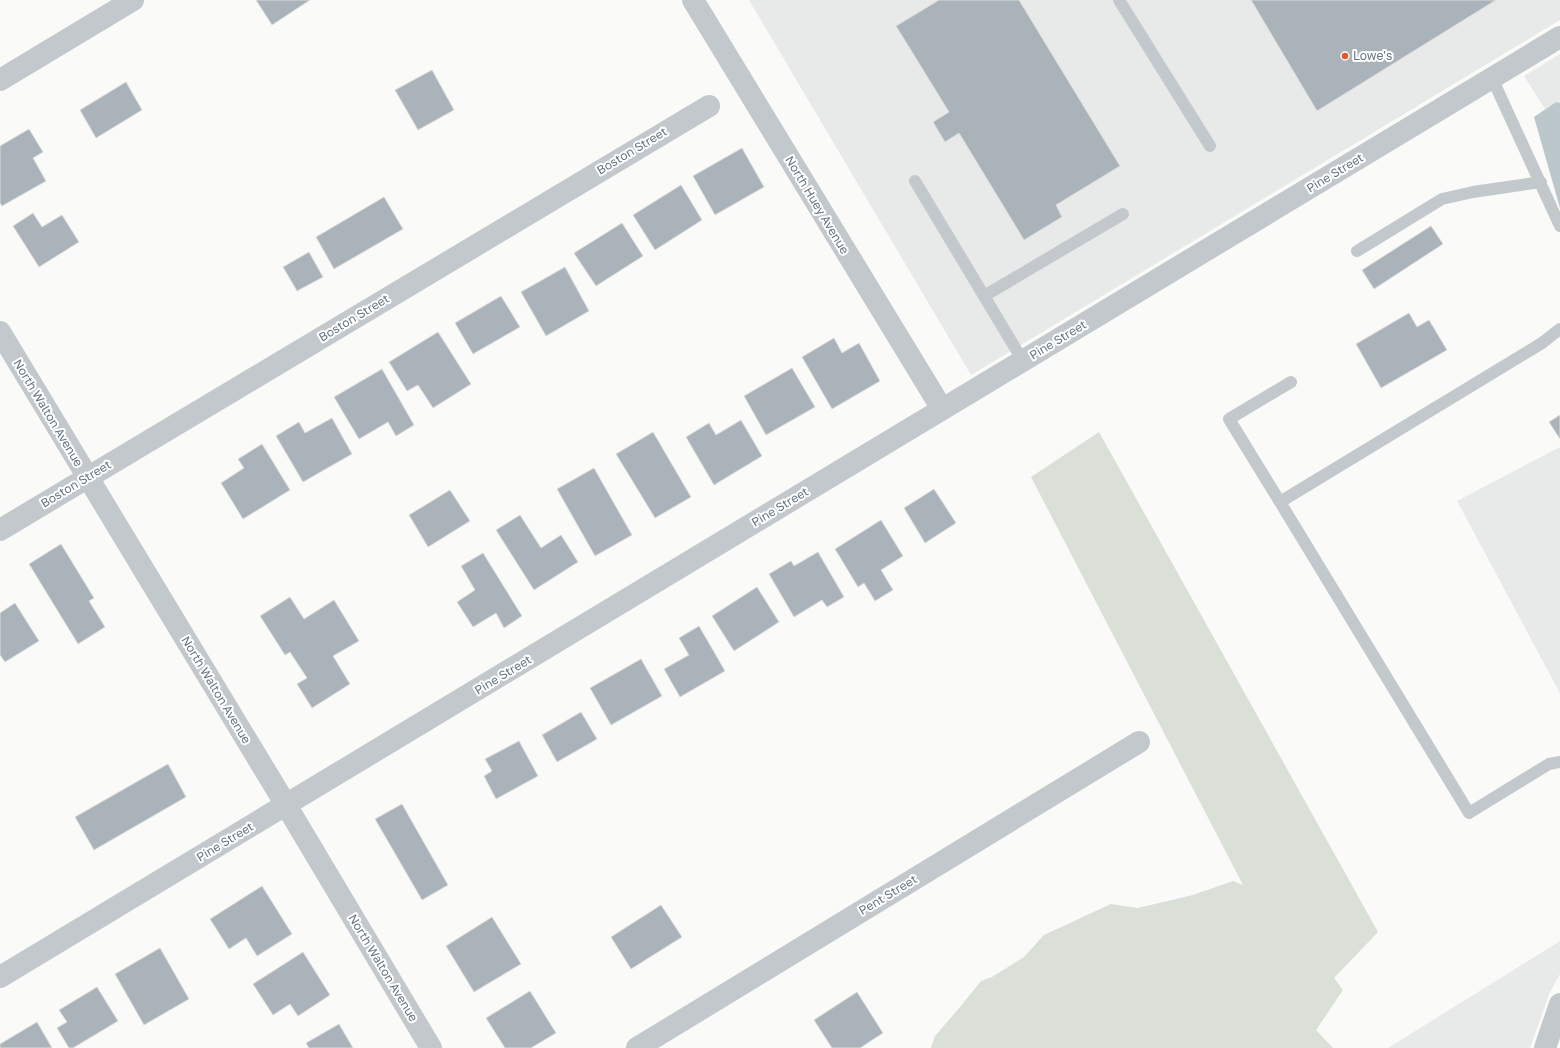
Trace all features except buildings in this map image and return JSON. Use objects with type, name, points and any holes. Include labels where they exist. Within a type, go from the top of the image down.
[{"type":"street","points":[[0,80],[133,0]]},
{"type":"street","name":"North Huey Avenue","points":[[693,0],[942,409]]},
{"type":"street","name":"Pine Street","points":[[0,977],[1560,37]]},
{"type":"street","name":"Boston Street","points":[[0,530],[708,106]]},
{"type":"street","name":"North Walton Avenue","points":[[0,332],[431,1048]]},
{"type":"street","name":"Pent Street","points":[[637,1048],[1139,742]]},
{"type":"street","points":[[1545,1048],[1560,1004]]},
{"type":"lane","points":[[1119,0],[1210,146]]},
{"type":"lane","points":[[1492,78],[1560,226]]},
{"type":"lane","points":[[915,181],[1023,361]]},
{"type":"lane","points":[[1357,251],[1442,199],[1473,192],[1541,182]]},
{"type":"lane","points":[[984,296],[1123,214]]},
{"type":"lane","points":[[1280,502],[1542,343],[1560,330]]},
{"type":"lane","points":[[1291,382],[1229,419],[1469,812],[1549,764],[1560,762]]},
{"type":"shaded area","points":[[749,0],[1560,0],[1560,20],[971,375]]},
{"type":"shaded area","points":[[1560,54],[1560,103],[1556,102],[1545,109],[1524,76]]},
{"type":"shaded area","points":[[1556,102],[1560,103],[1560,208],[1534,117]]},
{"type":"shaded area","points":[[1099,432],[1378,932],[1334,978],[1343,990],[1316,1030],[1333,1048],[931,1048],[935,1036],[981,981],[992,977],[1024,957],[1044,935],[1111,904],[1138,908],[1193,895],[1233,881],[1243,885],[1031,477]]},
{"type":"shaded area","points":[[1560,447],[1560,693],[1457,501]]},
{"type":"shaded area","points":[[1560,941],[1560,974],[1550,992],[1530,1048],[1388,1048]]},
{"type":"place","name":"Lowe's","points":[[1345,56]]}]
